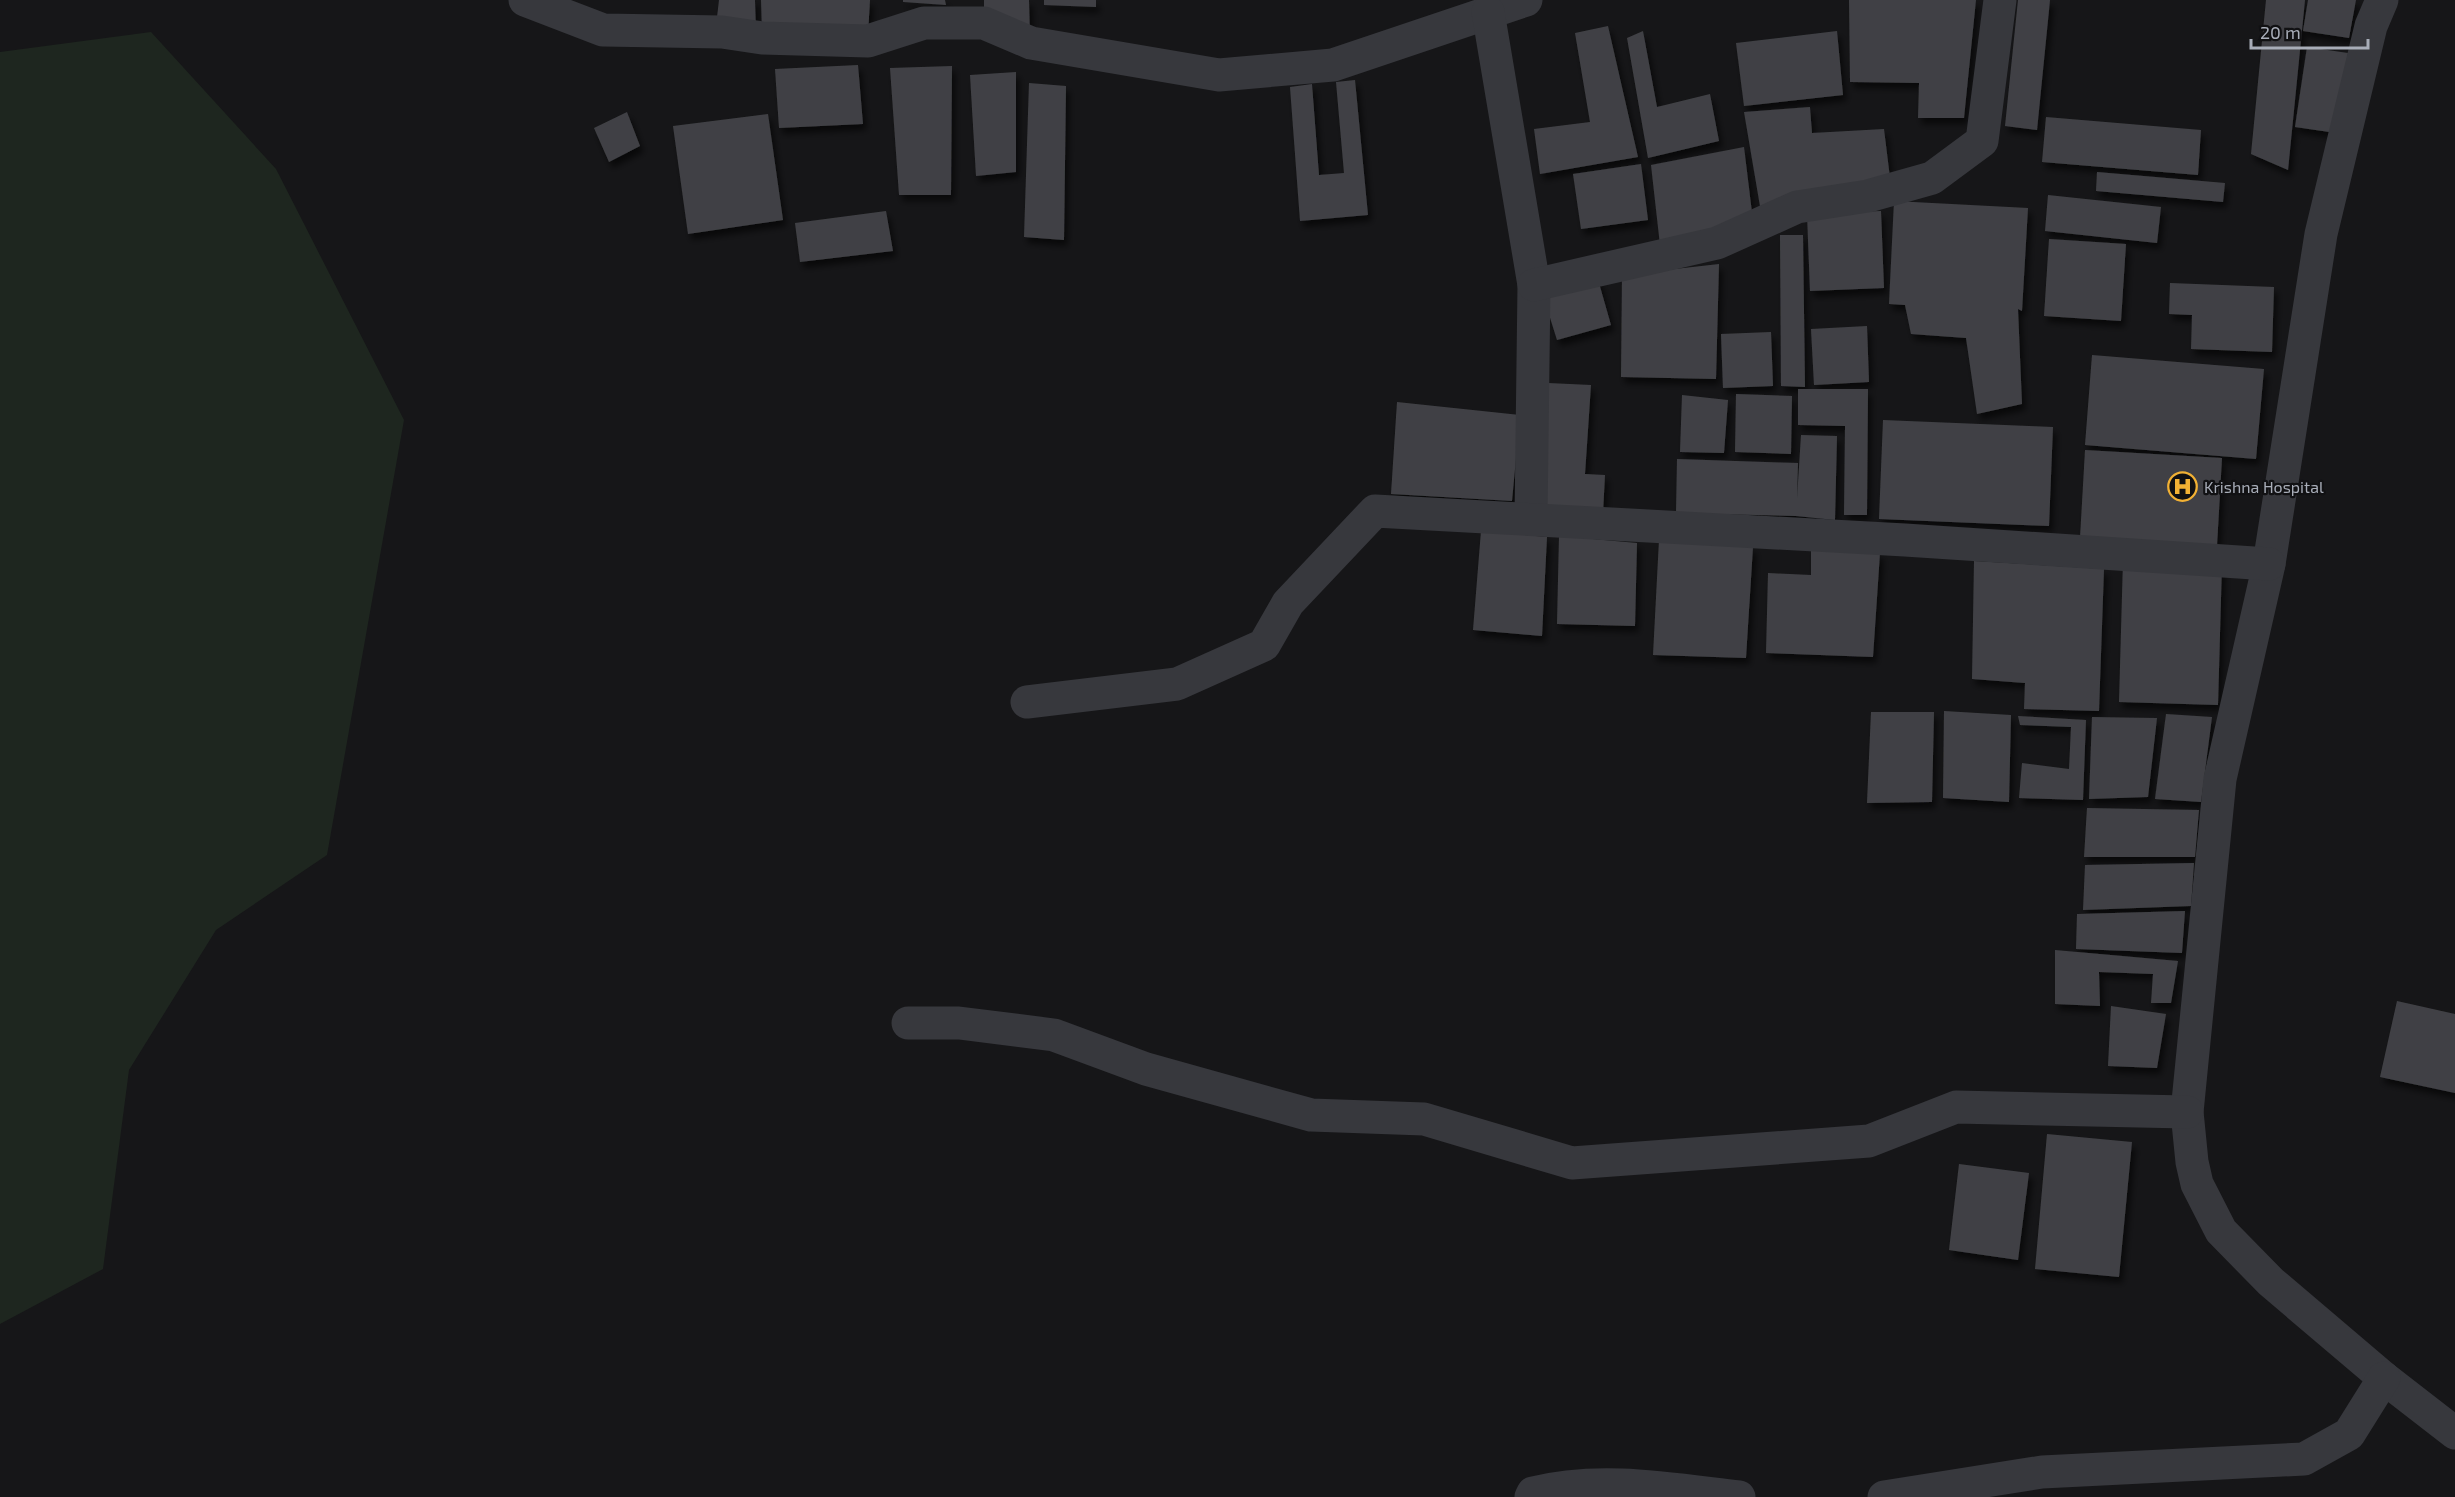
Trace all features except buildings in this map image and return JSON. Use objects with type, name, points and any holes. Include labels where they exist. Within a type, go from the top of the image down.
[{"type":"street","points":[[525,0],[603,30],[722,32],[762,38],[868,41],[924,23],[984,23],[1031,43],[1219,75],[1333,65],[1526,0]]},
{"type":"street","points":[[1534,285],[1717,243],[1797,207],[1868,196],[1932,178],[1982,141],[2000,0]]},
{"type":"street","points":[[2382,0],[2371,26],[2321,234],[2269,564],[2220,779],[2187,1112],[2192,1162],[2197,1184],[2221,1231],[2271,1282],[2384,1378],[2452,1422]]},
{"type":"street","points":[[1488,12],[1534,285],[1531,518]]},
{"type":"street","points":[[1027,702],[1177,684],[1264,645],[1288,603],[1375,511],[1531,518],[2269,564]]},
{"type":"street","points":[[908,1023],[959,1023],[1054,1035],[1146,1069],[1311,1115],[1424,1119],[1572,1162],[1869,1141],[1956,1107],[2187,1112]]},
{"type":"street","points":[[1884,1497],[2042,1472],[2304,1458],[2349,1434],[2384,1378]]},
{"type":"street","points":[[1532,1497],[1533,1493],[1566,1485],[1649,1487],[1739,1497]]},
{"type":"shaded area","points":[[151,32],[276,169],[404,420],[327,855],[216,930],[129,1070],[103,1269],[0,1324],[0,52]]},
{"type":"place","name":"Krishna Hospital","points":[[2183,487]]}]
